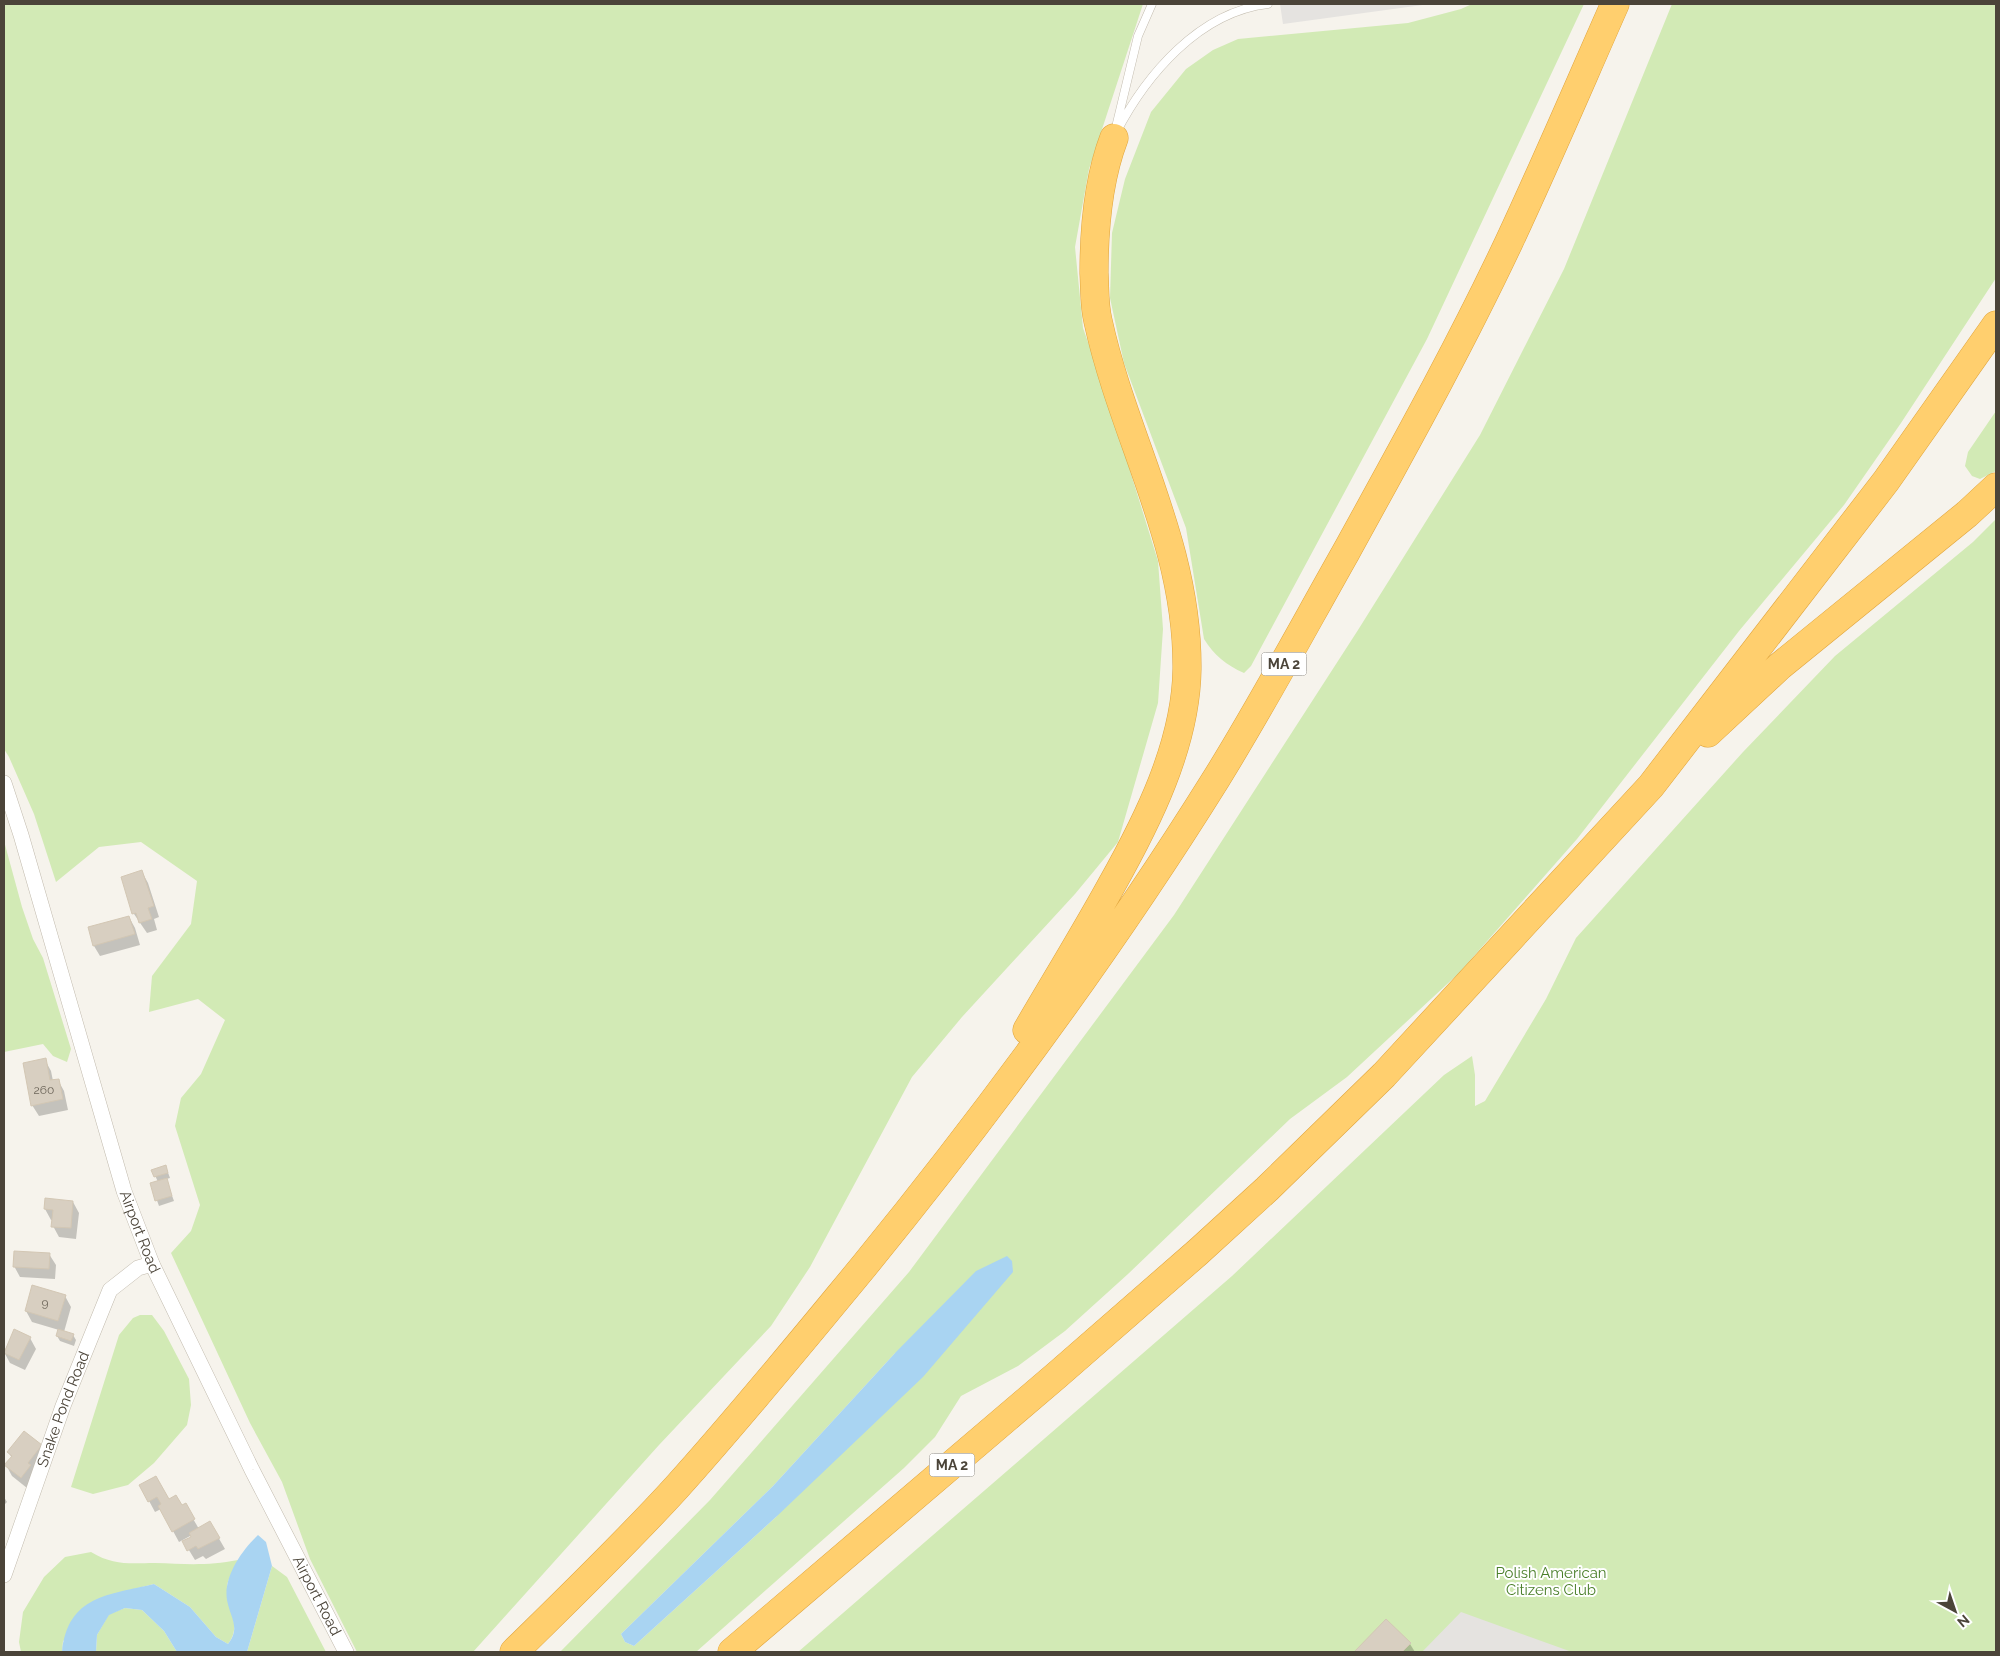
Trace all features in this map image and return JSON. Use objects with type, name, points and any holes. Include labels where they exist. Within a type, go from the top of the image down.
[{"type":"highway","name":"MA 2","points":[[514,1652],[590,1578],[660,1504],[728,1428],[835,1301],[1028,1057],[1158,871],[1275,679],[1384,484],[1466,329],[1519,221],[1615,4]]},
{"type":"highway","points":[[952,1155],[1086,932],[1126,859],[1156,801],[1171,757],[1182,714],[1187,670],[1185,623],[1178,576],[1163,519],[1122,405],[1097,320],[1094,234],[1107,157],[1114,138]]},
{"type":"highway","name":"MA 2","points":[[732,1652],[1198,1252],[1267,1189],[1384,1075],[1651,786],[1880,488],[1996,325]]},
{"type":"highway","points":[[1651,786],[1780,666],[1967,514],[1996,487]]},
{"type":"street","name":"Airport Road","points":[[4,783],[21,835],[124,1191],[152,1264],[252,1470],[346,1652]]},
{"type":"street","name":"Snake Pond Road","points":[[4,1576],[63,1406],[110,1290],[138,1268],[152,1264]]},
{"type":"lane","points":[[1114,138],[1138,36],[1152,4]]},
{"type":"lane","points":[[1114,138],[1127,111],[1142,90],[1180,48],[1222,17],[1250,6],[1268,4]]},
{"type":"green space","points":[[4,4],[1143,4],[1089,169],[1075,247],[1083,328],[1104,387],[1158,561],[1163,629],[1158,703],[1118,842],[1075,894],[962,1017],[912,1077],[810,1267],[771,1326],[659,1445],[473,1652],[357,1652],[310,1559],[282,1482],[250,1423],[171,1253],[191,1231],[200,1205],[175,1126],[181,1098],[201,1074],[225,1020],[198,999],[149,1012],[152,976],[191,924],[197,881],[141,842],[99,847],[56,882],[34,814],[4,749]]},
{"type":"green space","points":[[1472,4],[1584,4],[1427,339],[1251,666],[1244,673],[1221,659],[1204,639],[1186,528],[1124,363],[1110,298],[1112,233],[1125,179],[1151,112],[1186,69],[1213,50],[1238,39],[1408,23],[1461,9]]},
{"type":"green space","points":[[1672,4],[1996,4],[1996,278],[1901,423],[1844,505],[1739,631],[1577,839],[1459,973],[1347,1077],[1290,1119],[1128,1274],[1065,1331],[1018,1366],[961,1396],[935,1437],[904,1468],[696,1652],[560,1652],[710,1500],[909,1272],[1174,915],[1358,630],[1480,435],[1564,269]],"holes":[[[896,1352],[776,1517],[634,1646],[625,1642],[621,1634],[773,1486]]]},
{"type":"green space","points":[[1996,411],[1996,471],[1980,479],[1972,476],[1965,466],[1968,452]]},
{"type":"green space","name":"Polish American Citizens Club","points":[[1996,519],[1996,1652],[798,1652],[1232,1276],[1444,1075],[1472,1056],[1475,1075],[1475,1106],[1485,1101],[1546,999],[1576,938],[1743,752],[1835,656],[1973,542]]},
{"type":"green space","points":[[4,841],[22,907],[33,939],[43,958],[71,1049],[67,1062],[53,1056],[43,1044],[4,1052]]},
{"type":"green space","points":[[140,1315],[152,1315],[164,1331],[189,1379],[191,1405],[187,1425],[154,1463],[128,1485],[93,1494],[71,1487],[119,1335],[133,1318]]},
{"type":"green space","points":[[91,1552],[107,1560],[130,1563],[206,1564],[238,1560],[227,1586],[234,1623],[232,1637],[228,1644],[216,1637],[190,1607],[154,1584],[130,1590],[63,1641],[62,1652],[21,1652],[19,1642],[23,1612],[44,1577],[65,1557]]},
{"type":"green space","points":[[272,1566],[287,1577],[326,1652],[247,1652]]},
{"type":"green space","points":[[125,1608],[142,1610],[164,1631],[177,1652],[96,1652],[97,1635],[109,1614]]},
{"type":"shaded area","points":[[1280,4],[1430,4],[1283,24]]},
{"type":"shaded area","points":[[1461,1612],[1572,1652],[1422,1652]]},
{"type":"water","points":[[1007,1256],[1012,1261],[1013,1272],[923,1377],[776,1517],[634,1646],[625,1642],[621,1634],[773,1486],[896,1352],[976,1271]]},
{"type":"water","points":[[258,1535],[266,1542],[272,1566],[247,1652],[177,1652],[164,1631],[142,1610],[125,1608],[109,1615],[97,1635],[96,1652],[62,1652],[66,1633],[73,1619],[82,1608],[107,1595],[154,1584],[190,1607],[216,1637],[228,1644],[234,1633],[234,1622],[227,1600],[228,1582],[240,1556]]},
{"type":"building","points":[[142,870],[154,906],[148,908],[152,919],[139,923],[136,913],[132,914],[121,877]]},
{"type":"building","points":[[129,916],[135,934],[93,946],[88,927]]},
{"type":"building","points":[[46,1058],[50,1080],[59,1079],[63,1099],[31,1106],[23,1063]]},
{"type":"building","points":[[166,1165],[168,1173],[154,1177],[151,1170]]},
{"type":"building","points":[[167,1178],[172,1196],[155,1201],[150,1183]]},
{"type":"building","points":[[45,1198],[73,1201],[71,1228],[51,1227],[53,1210],[44,1209]]},
{"type":"building","points":[[14,1251],[50,1253],[49,1269],[13,1267]]},
{"type":"building","points":[[32,1285],[66,1295],[58,1321],[25,1311]]},
{"type":"building","points":[[14,1329],[31,1337],[19,1360],[4,1353]]},
{"type":"building","points":[[58,1329],[74,1334],[71,1341],[56,1336]]},
{"type":"building","points":[[24,1431],[42,1445],[28,1463],[31,1465],[21,1478],[4,1465],[12,1456],[7,1452]]},
{"type":"building","points":[[156,1476],[169,1499],[176,1495],[182,1505],[186,1503],[195,1519],[172,1532],[158,1506],[161,1504],[157,1497],[148,1502],[139,1485]]},
{"type":"building","points":[[210,1521],[220,1538],[198,1549],[196,1546],[187,1551],[182,1541],[191,1537],[189,1533]]},
{"type":"building","points":[[1386,1619],[1411,1643],[1402,1652],[1354,1652]]}]
